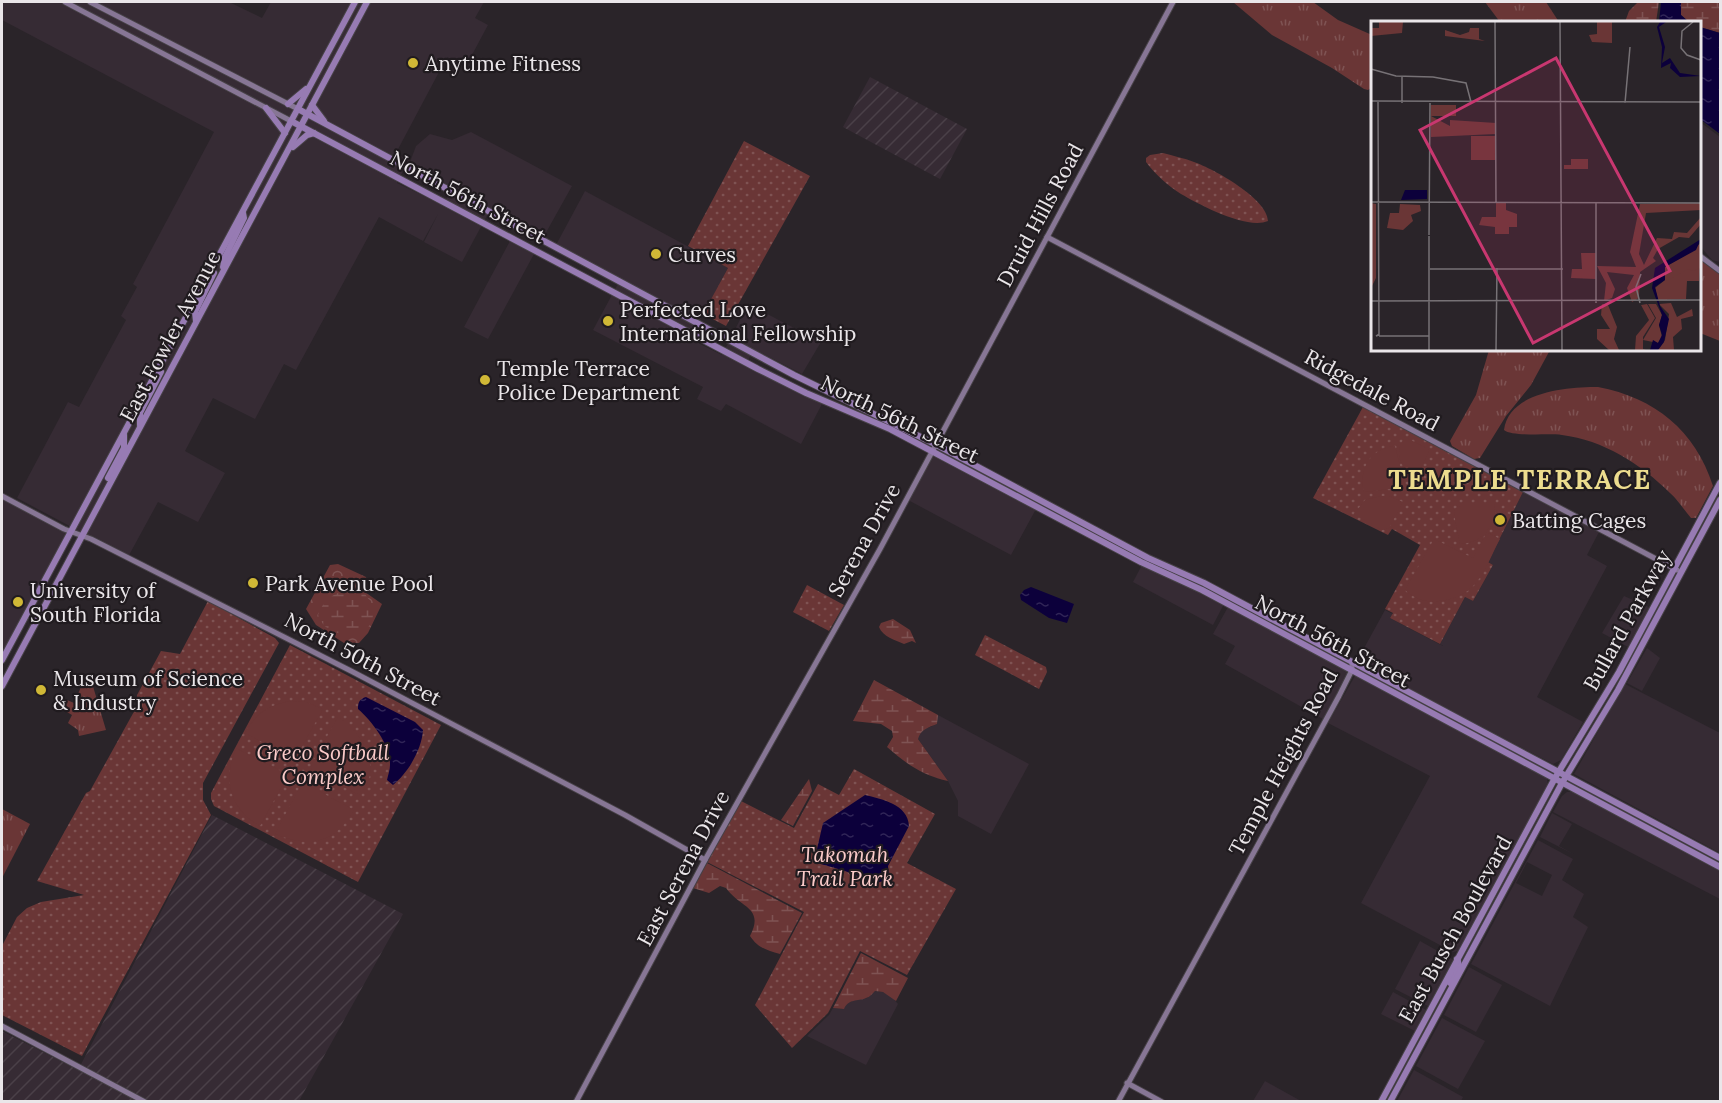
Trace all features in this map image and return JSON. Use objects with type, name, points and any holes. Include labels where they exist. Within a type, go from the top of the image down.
[{"type":"main road","name":"East Fowler Avenue","points":[[2,660],[355,2]]},
{"type":"main road","name":"East Fowler Avenue","points":[[2,686],[365,4]]},
{"type":"main road","points":[[288,104],[310,84]]},
{"type":"main road","points":[[312,105],[327,124]]},
{"type":"main road","points":[[266,108],[285,133]]},
{"type":"main road","name":"North 56th Street","points":[[298,109],[775,365],[936,444],[1229,601],[1352,662],[1720,858]]},
{"type":"main road","name":"North 56th Street","points":[[291,121],[770,375],[890,429],[1141,562],[1229,601]]},
{"type":"main road","points":[[288,152],[307,135],[314,133]]},
{"type":"main road","points":[[222,273],[225,257],[244,218],[243,212]]},
{"type":"main road","points":[[196,321],[195,312],[220,255]]},
{"type":"main road","points":[[618,295],[624,285]]},
{"type":"main road","points":[[169,371],[175,352],[188,327],[187,316]]},
{"type":"main road","points":[[677,326],[683,316]]},
{"type":"main road","points":[[684,330],[690,320]]},
{"type":"main road","points":[[140,426],[141,413],[159,377],[165,357]]},
{"type":"main road","points":[[770,375],[775,365]]},
{"type":"main road","points":[[100,501],[110,473],[123,448],[124,434]]},
{"type":"main road","name":"Bullard Parkway","points":[[1559,772],[1619,672],[1720,483]]},
{"type":"main road","name":"Bullard Parkway","points":[[1566,776],[1618,690],[1720,500]]},
{"type":"main road","name":"North 56th Street","points":[[1266,620],[1297,641],[1720,867]]},
{"type":"main road","points":[[1297,641],[1302,640],[1317,648],[1325,648]]},
{"type":"main road","points":[[1381,686],[1388,686],[1408,696],[1413,694]]},
{"type":"main road","points":[[1430,712],[1453,719],[1457,718]]},
{"type":"main road","points":[[1458,727],[1465,726],[1488,738],[1495,738]]},
{"type":"main road","name":"East Busch Boulevard","points":[[1381,1101],[1559,772]]},
{"type":"main road","name":"East Busch Boulevard","points":[[1390,1101],[1566,776]]},
{"type":"main road","points":[[1628,818],[1636,818],[1656,828],[1665,829]]},
{"type":"main road","points":[[1684,848],[1689,847],[1713,858],[1720,858]]},
{"type":"main road","points":[[1482,931],[1483,923],[1494,903],[1492,896]]},
{"type":"main road","points":[[1466,963],[1464,959],[1474,939],[1473,930]]},
{"type":"main road","points":[[1437,1013],[1438,1005],[1458,967],[1457,959]]},
{"type":"street","name":"North 56th Street","points":[[65,2],[291,121]]},
{"type":"street","name":"North 56th Street","points":[[90,2],[298,109]]},
{"type":"street","name":"Druid Hills Road","points":[[936,444],[1173,2]]},
{"type":"street","name":"Ridgedale Road","points":[[1047,237],[1681,573]]},
{"type":"street","points":[[1701,257],[1720,271]]},
{"type":"street","name":"Serena Drive","points":[[821,652],[936,444]]},
{"type":"street","name":"North 50th Street","points":[[2,496],[71,533],[82,535],[289,638],[625,815],[705,860]]},
{"type":"street","name":"East Serena Drive","points":[[576,1101],[705,860],[821,652]]},
{"type":"street","name":"Temple Heights Road","points":[[1118,1101],[1352,670],[1352,662]]},
{"type":"street","points":[[2,1026],[146,1101]]},
{"type":"street","points":[[1127,1083],[1162,1101]]},
{"type":"shaded area","points":[[2,2],[229,2],[262,18],[271,2],[484,2],[475,18],[488,25],[466,66],[447,57],[396,153],[409,160],[397,183],[443,205],[452,188],[410,165],[416,146],[430,134],[452,140],[471,132],[572,186],[543,238],[490,210],[462,262],[424,242],[438,214],[423,241],[379,217],[296,370],[284,364],[255,419],[213,398],[185,451],[225,473],[198,522],[158,502],[128,557],[17,498],[68,402],[79,407],[126,320],[121,316],[137,287],[133,284],[214,132],[2,20]]},
{"type":"shaded area","points":[[870,77],[967,129],[940,179],[843,127]]},
{"type":"shaded area","points":[[1701,123],[1720,137],[1720,262],[1712,260],[1701,247]]},
{"type":"shaded area","points":[[585,191],[728,268],[690,339],[722,355],[748,304],[821,342],[802,374],[754,349],[745,366],[822,404],[801,444],[726,404],[721,411],[697,399],[703,387],[593,330],[620,280],[556,245]]},
{"type":"shaded area","points":[[510,241],[534,254],[488,339],[464,327]]},
{"type":"shaded area","points":[[933,454],[1036,509],[1011,555],[908,500]]},
{"type":"shaded area","points":[[1523,492],[1599,532],[1587,555],[1607,566],[1537,697],[1583,722],[1561,760],[1553,764],[1357,661],[1385,610],[1393,614],[1390,618],[1443,646],[1440,644],[1465,597],[1473,601],[1493,565],[1488,562]]},
{"type":"shaded area","name":"University of South Florida","points":[[2,496],[71,533],[2,663]]},
{"type":"shaded area","points":[[1142,565],[1224,604],[1213,625],[1133,582]]},
{"type":"shaded area","points":[[1624,596],[1651,608],[1630,648],[1602,633]]},
{"type":"shaded area","points":[[1228,607],[1349,671],[1323,719],[1225,664],[1235,646],[1213,634]]},
{"type":"shaded area","points":[[1647,648],[1660,658],[1642,691],[1627,683]]},
{"type":"shaded area","points":[[1355,676],[1547,779],[1548,785],[1458,951],[1453,952],[1361,903],[1430,776],[1328,723]]},
{"type":"shaded area","points":[[1625,684],[1720,733],[1720,853],[1574,774]]},
{"type":"shaded area","points":[[938,715],[1029,764],[991,834],[958,816],[958,801],[948,781],[918,739],[918,735],[925,729],[937,724]]},
{"type":"shaded area","points":[[1567,792],[1573,792],[1720,870],[1720,899],[1553,812],[1562,796]]},
{"type":"shaded area","points":[[1552,813],[1572,824],[1559,846],[1575,855],[1540,837]]},
{"type":"shaded area","points":[[212,815],[403,914],[299,1101],[2,1101],[2,1031],[78,1070]]},
{"type":"shaded area","points":[[1538,840],[1573,859],[1562,880],[1584,894],[1573,917],[1588,927],[1550,1006],[1471,964]],"holes":[[[1527,862],[1552,875],[1542,896],[1516,883]]]},
{"type":"shaded area","points":[[1420,941],[1454,960],[1428,1006],[1395,989]]},
{"type":"shaded area","points":[[1469,967],[1502,985],[1476,1032],[1444,1015]]},
{"type":"shaded area","points":[[875,991],[890,995],[898,1004],[866,1065],[807,1036],[829,1015],[833,1008],[843,1009],[846,1004],[867,998]]},
{"type":"shaded area","points":[[1393,992],[1426,1010],[1415,1031],[1381,1014]]},
{"type":"shaded area","points":[[1442,1018],[1485,1041],[1458,1089],[1416,1066]]},
{"type":"shaded area","points":[[1414,1070],[1463,1097],[1461,1101],[1397,1101]]},
{"type":"shaded area","points":[[1265,1081],[1301,1101],[1253,1101]]},
{"type":"green space","points":[[1233,2],[1313,2],[1338,20],[1371,35],[1371,88],[1364,89],[1332,68],[1272,35]]},
{"type":"green space","points":[[1485,2],[1546,2],[1558,21],[1499,21]]},
{"type":"green space","points":[[1638,2],[1659,2],[1656,21],[1625,21],[1629,11]]},
{"type":"green space","points":[[1681,2],[1720,2],[1720,33],[1701,27],[1701,21],[1688,21],[1681,15]]},
{"type":"green space","points":[[744,141],[810,176],[726,326],[703,314],[728,268],[688,246]]},
{"type":"green space","points":[[1163,153],[1186,159],[1226,178],[1259,203],[1266,212],[1268,221],[1259,223],[1236,219],[1211,210],[1181,194],[1162,180],[1146,162],[1146,158],[1150,155]]},
{"type":"green space","points":[[1701,261],[1720,274],[1720,341],[1701,333]]},
{"type":"green space","points":[[1489,351],[1549,351],[1531,385],[1506,416],[1480,458],[1474,459],[1452,446],[1450,441],[1476,395]]},
{"type":"green space","points":[[1598,387],[1619,392],[1655,408],[1684,433],[1705,466],[1713,486],[1696,518],[1691,518],[1673,496],[1647,472],[1607,448],[1562,435],[1522,434],[1504,430],[1508,417],[1528,399],[1557,390]]},
{"type":"green space","points":[[1363,407],[1523,492],[1488,562],[1493,565],[1473,601],[1465,597],[1440,644],[1390,618],[1393,613],[1385,609],[1420,545],[1392,529],[1388,535],[1313,498]]},
{"type":"green space","points":[[1405,437],[1428,449],[1429,452],[1416,477],[1400,460],[1399,449]]},
{"type":"green space","points":[[1395,446],[1404,482],[1399,488],[1364,492],[1363,475],[1368,461],[1379,451]]},
{"type":"green space","points":[[1389,496],[1403,502],[1389,528],[1382,530],[1354,514],[1365,500]]},
{"type":"green space","points":[[1462,504],[1494,504],[1495,514],[1497,510],[1509,514],[1503,531],[1490,526],[1478,539],[1460,544],[1454,514],[1455,509]]},
{"type":"green space","points":[[1487,532],[1500,539],[1484,571],[1472,588],[1463,594],[1439,601],[1425,601],[1405,590],[1434,539],[1473,558]]},
{"type":"green space","points":[[338,564],[366,577],[365,592],[382,604],[368,633],[359,643],[344,643],[316,625],[306,609],[330,565]]},
{"type":"green space","points":[[807,585],[844,605],[829,631],[793,612]]},
{"type":"green space","points":[[355,590],[365,594],[374,607],[372,621],[368,627],[357,633],[344,634],[326,627],[318,615],[324,604],[332,596]]},
{"type":"green space","points":[[208,601],[275,638],[279,643],[203,783],[203,800],[211,815],[82,1056],[2,1015],[2,946],[17,917],[27,908],[41,902],[84,895],[37,881],[136,708],[137,695],[161,651],[180,654]]},
{"type":"green space","points":[[893,619],[910,630],[916,643],[912,641],[904,644],[883,633],[879,627],[881,623]]},
{"type":"green space","points":[[985,635],[1046,667],[1047,672],[1039,689],[975,655]]},
{"type":"green space","name":"Greco Softball Complex","points":[[290,645],[441,725],[358,882],[214,806],[211,799],[211,793]]},
{"type":"green space","points":[[874,680],[938,715],[937,724],[923,731],[918,739],[948,781],[930,776],[901,759],[887,747],[893,737],[892,731],[881,724],[853,721]]},
{"type":"green space","points":[[92,683],[106,730],[79,736],[78,730],[68,723],[72,715],[62,709],[67,700],[74,703],[81,687]]},
{"type":"green space","points":[[289,701],[306,702],[323,709],[296,757],[292,758],[245,733],[263,712]]},
{"type":"green space","points":[[338,717],[347,723],[362,742],[370,764],[370,775],[359,795],[312,770],[311,765]]},
{"type":"green space","points":[[236,748],[285,773],[287,777],[260,826],[241,811],[235,802],[230,771]]},
{"type":"green space","name":"Takomah Trail Park","points":[[854,769],[935,814],[907,863],[956,889],[907,975],[860,951],[828,1013],[792,1048],[755,1005],[804,912],[707,862],[741,801],[794,828],[818,784],[839,795]]},
{"type":"green space","points":[[809,779],[812,791],[793,826],[781,820]]},
{"type":"green space","points":[[306,784],[354,810],[338,830],[320,840],[299,841],[275,834],[301,785]]},
{"type":"green space","points":[[2,809],[30,824],[2,878]]},
{"type":"green space","points":[[707,863],[802,913],[780,954],[763,948],[753,940],[750,936],[755,919],[753,913],[726,888],[720,886],[709,893],[693,888]]},
{"type":"green space","points":[[861,953],[908,978],[896,1001],[883,992],[875,991],[867,998],[851,1002],[844,1009],[833,1008]]},
{"type":"water","points":[[1661,2],[1681,2],[1681,15],[1688,21],[1659,21]]},
{"type":"water","points":[[1701,27],[1720,33],[1720,134],[1701,120]]},
{"type":"water","points":[[1031,587],[1074,604],[1067,623],[1049,618],[1021,600],[1020,595]]},
{"type":"water","points":[[366,697],[415,722],[423,730],[420,745],[413,760],[393,785],[387,780],[390,767],[384,742],[375,727],[358,709],[359,702]]},
{"type":"water","points":[[865,795],[886,801],[899,808],[904,812],[909,826],[888,866],[889,877],[875,883],[814,862],[823,823]]},
{"type":"place","name":"Anytime Fitness","points":[[413,63]]},
{"type":"place","name":"Curves","points":[[656,254]]},
{"type":"place","name":"Perfected Love International Fellowship","points":[[608,321]]},
{"type":"place","name":"Temple Terrace Police Department","points":[[485,380]]},
{"type":"place","name":"Batting Cages","points":[[1500,520]]},
{"type":"place","name":"Park Avenue Pool","points":[[253,583]]},
{"type":"place","name":"University of South Florida","points":[[18,602]]},
{"type":"place","name":"Museum of Science & Industry","points":[[41,690]]},
{"type":"district","name":"TEMPLE TERRACE","points":[[1520,479]]}]
